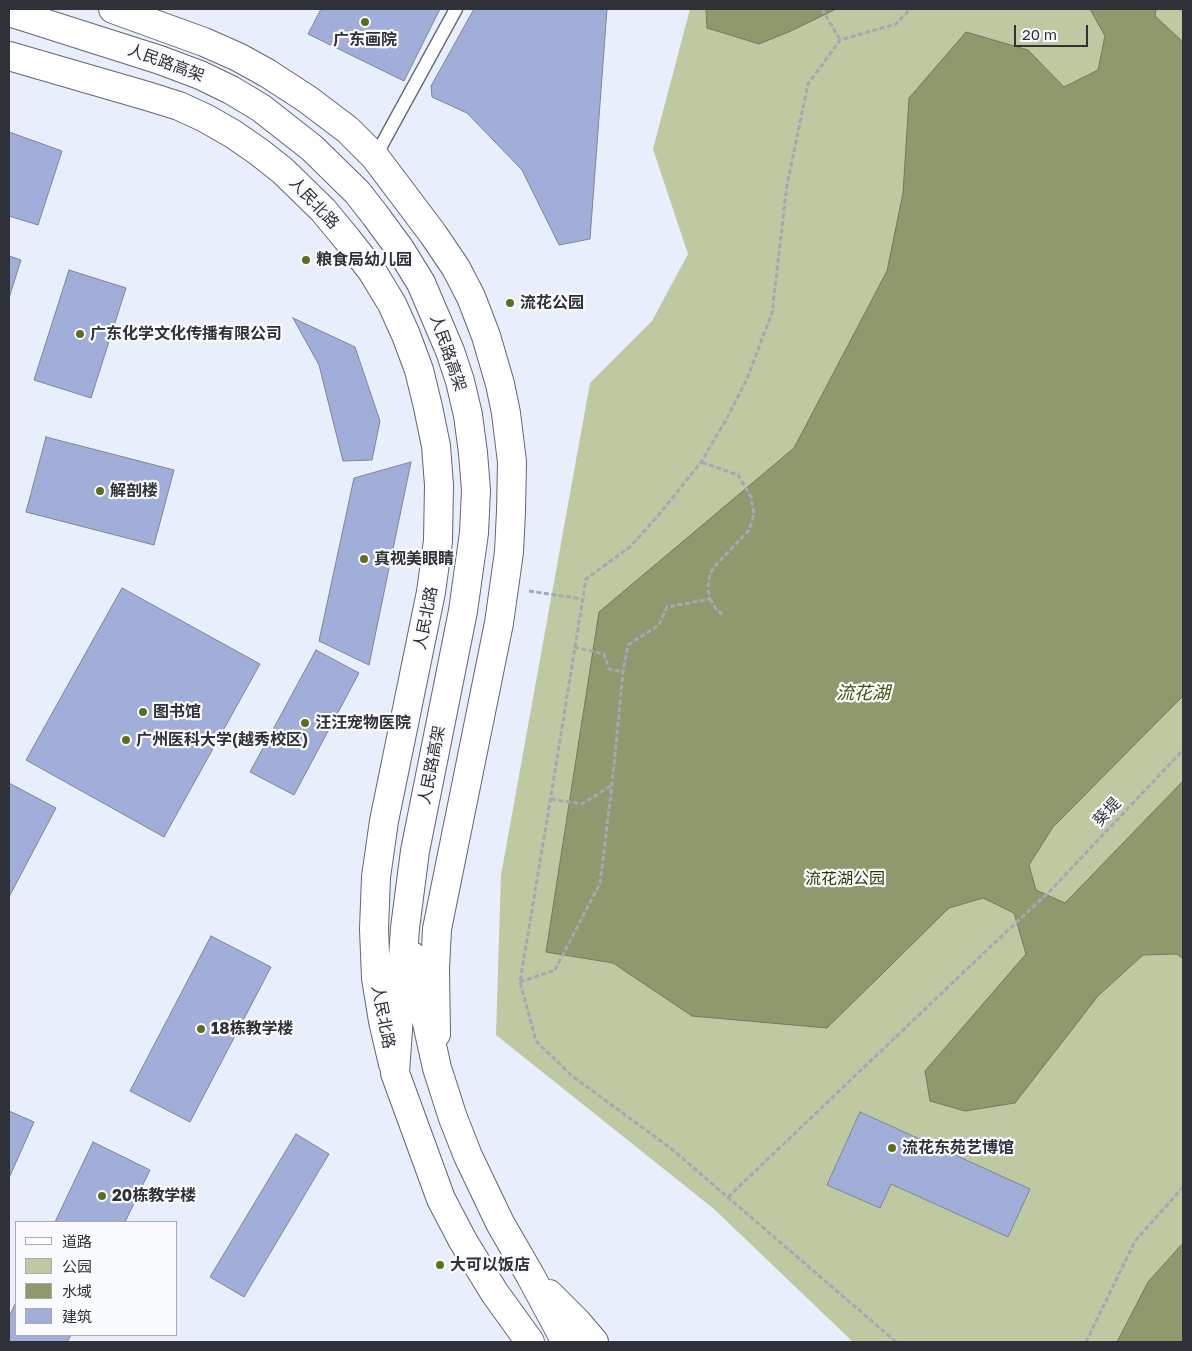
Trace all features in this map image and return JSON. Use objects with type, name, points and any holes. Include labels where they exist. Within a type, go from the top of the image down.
[{"type":"main road","points":[[113,9],[204,42],[238,57],[308,99],[341,125],[375,157],[433,234],[456,268],[471,298],[486,336],[506,413],[512,462],[511,511],[505,587],[498,632],[437,929],[435,969],[437,1068]]},
{"type":"main road","name":"人民路高架","points":[[9,12],[200,74],[261,108],[312,148],[357,192],[400,249],[421,284],[447,343],[460,381],[469,424],[476,490],[474,533],[470,571],[456,648],[415,851],[405,928],[395,1073]]},
{"type":"main road","name":"人民北路","points":[[9,56],[179,106],[206,118],[259,152],[283,171],[323,210],[347,239],[372,272],[392,304],[406,335],[419,370],[436,446],[439,485],[438,541],[432,592],[384,821],[376,877],[374,929],[376,978],[383,1021],[395,1073],[442,1199],[463,1241],[494,1292],[530,1342]]},
{"type":"main road","points":[[405,928],[437,1068],[452,1118],[500,1223],[566,1342]]},
{"type":"main road","points":[[530,1275],[577,1322],[594,1342]]},
{"type":"main road","points":[[494,1292],[511,1342]]},
{"type":"lane","points":[[375,157],[456,9]]},
{"type":"path","points":[[822,9],[840,40]]},
{"type":"path","points":[[896,1342],[673,1150],[571,1075],[536,1040],[520,982],[586,579],[631,546],[701,462],[726,420],[747,379],[772,313],[787,185],[808,84],[840,40],[896,24],[910,9]]},
{"type":"path","points":[[701,462],[738,475],[751,498],[754,514],[749,530],[716,564],[710,573],[708,589],[710,599],[716,609],[723,615]]},
{"type":"path","points":[[505,587],[582,599]]},
{"type":"path","points":[[520,982],[555,970],[600,883],[623,672],[628,645],[659,625],[667,608],[710,599]]},
{"type":"path","points":[[574,646],[604,654],[609,669],[623,672]]},
{"type":"path","name":"葵堤","points":[[728,1197],[1050,892],[1183,750]]},
{"type":"path","points":[[551,799],[582,804],[612,786]]},
{"type":"path","points":[[1086,1342],[1136,1241],[1183,1187]]},
{"type":"green space","name":"流花湖公园","points":[[690,9],[1183,9],[1183,1342],[853,1342],[714,1209],[496,1035],[501,875],[590,383],[652,321],[688,254],[653,149]]},
{"type":"water","points":[[706,9],[836,9],[759,44],[707,28]]},
{"type":"water","name":"流花湖","points":[[1090,9],[1156,9],[1155,16],[1183,42],[1183,696],[1053,827],[1029,865],[1036,890],[1065,903],[1183,781],[1183,959],[1177,954],[1143,955],[1098,996],[1015,1103],[965,1111],[930,1101],[925,1071],[1026,954],[1014,913],[983,898],[949,908],[827,1028],[692,1016],[613,963],[546,952],[599,612],[794,448],[887,271],[903,193],[909,98],[966,32],[1028,50],[1064,87],[1098,70],[1105,36]]},
{"type":"water","points":[[1183,1243],[1183,1342],[1117,1342],[1148,1282]]},
{"type":"building","points":[[321,9],[440,9],[404,81],[308,34]]},
{"type":"building","points":[[474,9],[607,9],[590,239],[559,245],[522,170],[467,113],[432,97],[431,86]]},
{"type":"building","points":[[9,132],[62,151],[38,225],[9,216]]},
{"type":"building","points":[[9,256],[21,260],[9,298]]},
{"type":"building","name":"广东化学文化传播有限公司","points":[[69,270],[126,288],[91,398],[34,380]]},
{"type":"building","points":[[293,318],[355,347],[380,421],[372,460],[343,461],[319,365]]},
{"type":"building","name":"解剖楼","points":[[46,437],[174,470],[154,545],[26,512]]},
{"type":"building","name":"真视美眼睛","points":[[411,462],[369,665],[319,641],[354,478]]},
{"type":"building","name":"图书馆","points":[[122,588],[260,664],[164,837],[26,760]]},
{"type":"building","name":"汪汪宠物医院","points":[[316,650],[359,673],[294,795],[250,772]]},
{"type":"building","points":[[9,783],[56,808],[9,897]]},
{"type":"building","name":"18栋教学楼","points":[[211,936],[271,967],[190,1122],[130,1091]]},
{"type":"building","points":[[9,1111],[34,1122],[9,1178]]},
{"type":"building","name":"流花东苑艺博馆","points":[[860,1112],[1030,1189],[1008,1237],[891,1184],[880,1208],[827,1185]]},
{"type":"building","points":[[296,1134],[329,1154],[244,1297],[210,1277]]},
{"type":"building","name":"20栋教学楼","points":[[93,1142],[150,1170],[125,1221],[55,1221]]},
{"type":"building","points":[[15,1304],[15,1336],[70,1336],[67,1342],[9,1342],[9,1317]]},
{"type":"place","name":"广东画院","points":[[365,22]]},
{"type":"place","name":"粮食局幼儿园","points":[[306,260]]},
{"type":"place","name":"流花公园","points":[[510,303]]},
{"type":"place","name":"广东化学文化传播有限公司","points":[[80,334]]},
{"type":"place","name":"解剖楼","points":[[100,491]]},
{"type":"place","name":"真视美眼睛","points":[[364,559]]},
{"type":"place","name":"图书馆","points":[[143,712]]},
{"type":"place","name":"汪汪宠物医院","points":[[305,723]]},
{"type":"place","name":"广州医科大学(越秀校区)","points":[[126,740]]},
{"type":"place","name":"18栋教学楼","points":[[201,1029]]},
{"type":"place","name":"流花东苑艺博馆","points":[[892,1148]]},
{"type":"place","name":"20栋教学楼","points":[[102,1196]]},
{"type":"place","name":"大可以饭店","points":[[440,1265]]}]
